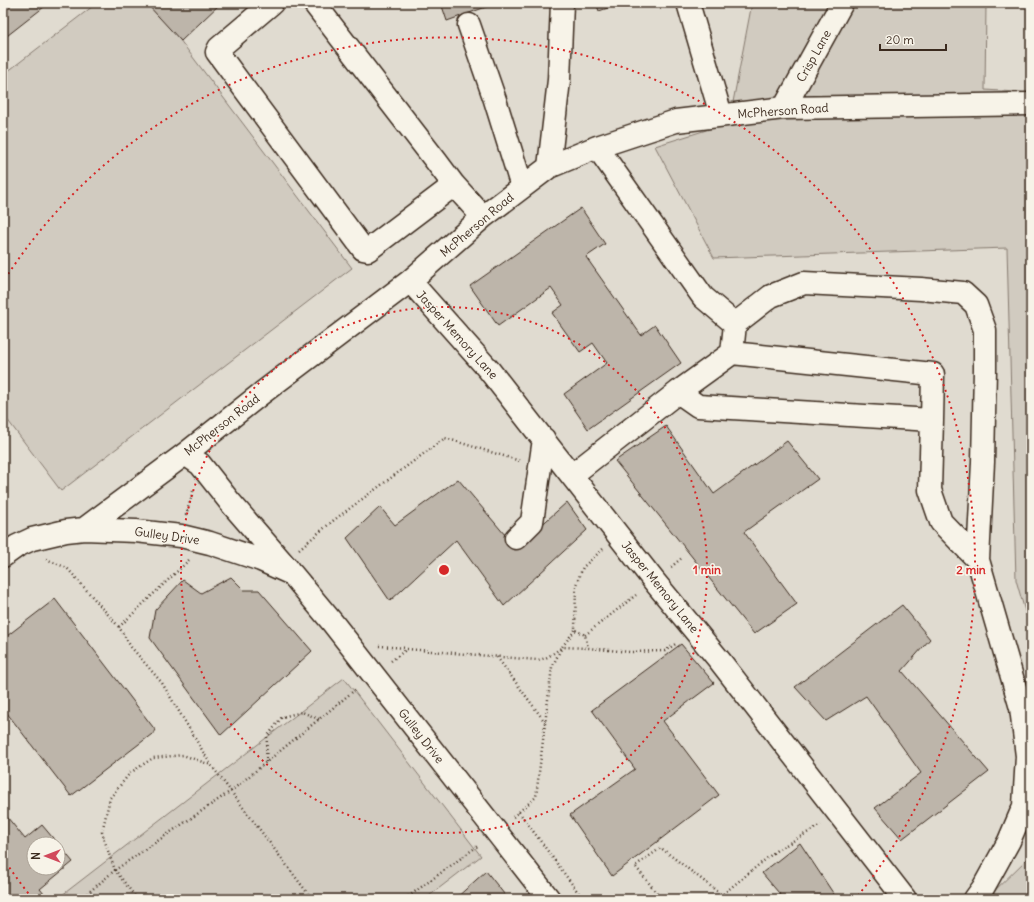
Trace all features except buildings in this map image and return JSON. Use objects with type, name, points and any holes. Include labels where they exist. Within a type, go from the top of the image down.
[{"type":"street","points":[[272,3],[216,52],[363,249],[368,250],[454,186]]},
{"type":"street","points":[[314,3],[454,186],[484,217]]},
{"type":"street","points":[[549,166],[559,80],[562,3]]},
{"type":"street","name":"Crisp Lane","points":[[784,108],[842,3]]},
{"type":"street","points":[[693,6],[721,115]]},
{"type":"street","points":[[469,26],[495,100],[522,187]]},
{"type":"street","name":"McPherson Road","points":[[10,551],[32,539],[50,534],[84,529],[192,459],[262,393],[410,281],[484,217],[549,166],[597,147],[676,121],[721,115],[784,108],[1031,104]]},
{"type":"street","points":[[597,147],[703,297],[735,324]]},
{"type":"street","name":"Jasper Memory Lane","points":[[410,281],[489,370],[654,581],[725,668],[905,899]]},
{"type":"street","points":[[732,353],[735,324],[771,296],[804,283],[921,289],[963,293],[976,305],[984,330],[985,369],[983,462],[978,560],[1021,708],[1026,756],[1024,806],[1009,841],[983,888],[975,899]]},
{"type":"street","points":[[572,475],[678,392],[732,353],[933,374],[930,490],[941,522],[978,560]]},
{"type":"street","points":[[678,392],[698,406],[932,420]]},
{"type":"street","points":[[516,538],[532,522],[544,439]]},
{"type":"street","name":"Gulley Drive","points":[[192,459],[332,622],[549,899]]},
{"type":"street","name":"Gulley Drive","points":[[84,529],[136,531],[181,536],[210,543],[287,569]]},
{"type":"path","points":[[287,569],[334,520],[446,438],[540,467]]},
{"type":"path","points":[[181,536],[192,459]]},
{"type":"path","points":[[405,899],[485,840],[494,830],[519,812],[536,797],[552,667],[562,647],[575,630],[576,585],[583,567],[604,547]]},
{"type":"path","points":[[10,551],[67,568],[119,627],[131,647],[162,683],[211,765],[312,899]]},
{"type":"path","points":[[585,635],[683,557]]},
{"type":"path","points":[[119,627],[191,559]]},
{"type":"path","points":[[575,630],[585,635]]},
{"type":"path","points":[[585,635],[588,648]]},
{"type":"path","points":[[81,899],[115,870],[231,791],[373,674],[407,648],[543,660],[562,647],[630,652],[665,651],[678,642]]},
{"type":"path","points":[[496,656],[546,722]]},
{"type":"path","points":[[266,762],[266,737],[282,717],[302,712],[319,719]]},
{"type":"path","points":[[137,899],[115,870],[102,832],[110,798],[130,773],[153,758],[183,755],[211,765]]},
{"type":"path","points":[[519,812],[583,899]]},
{"type":"path","points":[[717,899],[777,850],[825,822]]},
{"type":"path","points":[[662,899],[635,866],[661,848],[722,895]]},
{"type":"path","points":[[89,892],[89,899]]},
{"type":"shaded area","points":[[3,3],[1031,3],[1031,899],[3,899]]},
{"type":"shaded area","points":[[97,3],[152,3],[352,268],[61,491],[3,414],[3,75]]},
{"type":"shaded area","points":[[752,3],[986,3],[985,90],[1031,93],[1031,632],[1016,580],[1007,248],[714,258],[655,146],[729,123]]},
{"type":"shaded area","points":[[344,678],[481,856],[425,899],[57,899]]},
{"type":"shaded area","points":[[1031,851],[1031,899],[986,899],[1029,857]]}]
